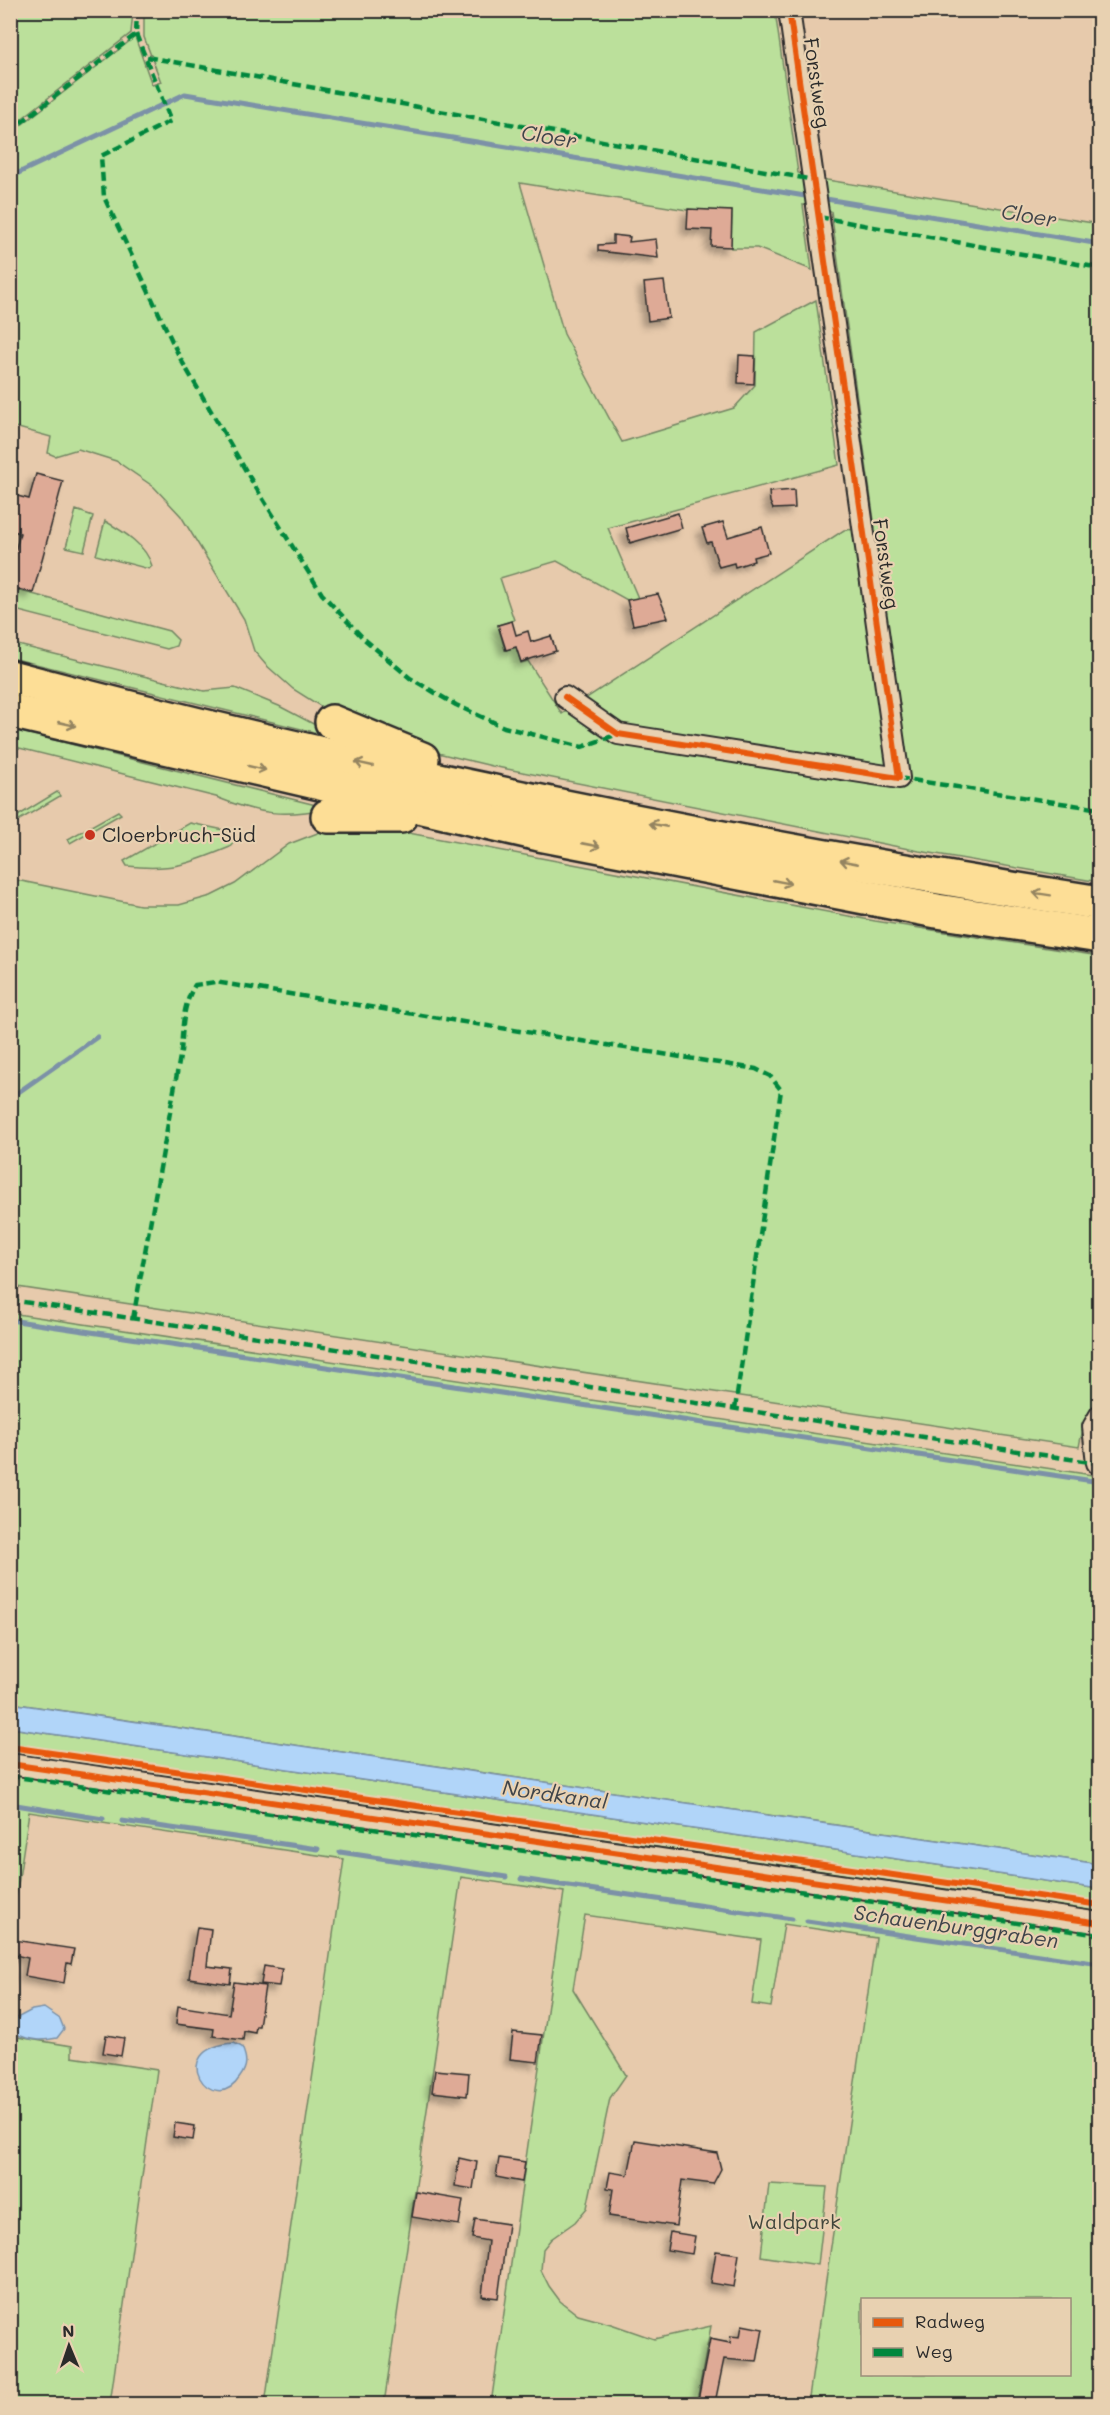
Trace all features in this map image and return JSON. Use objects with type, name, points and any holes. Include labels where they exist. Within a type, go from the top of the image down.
[{"type":"highway","points":[[10,677],[358,762],[521,799],[904,873],[1100,903]]},
{"type":"highway","points":[[10,711],[539,834],[937,911],[1100,936]]},
{"type":"highway","points":[[332,722],[348,731],[521,799]]},
{"type":"highway","points":[[328,816],[370,814],[418,817],[539,834]]},
{"type":"street","name":"Forstweg","points":[[565,697],[618,734],[899,778],[789,10]]},
{"type":"street","points":[[1098,1463],[1093,1427],[1100,1415]]},
{"type":"street","points":[[10,1764],[1100,1923]]},
{"type":"green space","points":[[11,10],[133,11],[131,33],[11,127]]},
{"type":"green space","points":[[144,11],[775,11],[798,173],[827,180],[1099,224],[1099,882],[919,851],[492,766],[417,748],[336,716],[293,689],[254,651],[244,619],[181,516],[154,487],[116,461],[78,449],[55,456],[48,453],[51,437],[11,426],[11,133],[135,37],[152,85],[161,82],[144,37]],"holes":[[[520,183],[687,210],[732,211],[731,248],[757,248],[812,270],[803,205],[831,211],[875,528],[844,530],[562,714],[528,661],[521,663],[516,647],[505,650],[498,625],[514,620],[500,578],[557,561],[627,600],[638,598],[608,528],[839,465],[816,300],[756,332],[755,385],[734,408],[622,442],[564,334]]]},
{"type":"green space","points":[[76,510],[93,516],[84,551],[66,547]]},
{"type":"green space","points":[[105,521],[140,545],[152,566],[149,569],[96,555]]},
{"type":"green space","points":[[10,588],[169,631],[178,640],[176,646],[167,649],[11,609]]},
{"type":"green space","points":[[10,643],[204,691],[235,688],[279,706],[325,730],[322,734],[11,658]]},
{"type":"green space","points":[[10,729],[328,808],[298,813],[258,811],[216,797],[11,746]]},
{"type":"green space","points":[[57,792],[60,796],[11,825],[11,820]]},
{"type":"green space","points":[[118,811],[121,814],[70,843],[68,839]]},
{"type":"green space","points":[[190,823],[224,830],[232,834],[234,842],[230,847],[180,865],[156,868],[127,866],[124,861]]},
{"type":"green space","points":[[377,827],[875,921],[1099,956],[1100,1408],[1085,1425],[1079,1447],[11,1286],[11,879],[140,905],[179,905],[211,896],[235,884],[289,844],[328,829]]},
{"type":"green space","points":[[10,1313],[1099,1476],[1099,1864],[11,1703]]},
{"type":"green space","points":[[11,1728],[1099,1889],[1099,1912],[11,1752]]},
{"type":"green space","points":[[11,1772],[1099,1932],[1099,2404],[808,2404],[876,1938],[784,1924],[771,2007],[752,2004],[761,1940],[585,1915],[573,1989],[626,2075],[610,2098],[587,2208],[575,2222],[551,2239],[543,2249],[541,2270],[560,2301],[578,2315],[654,2339],[711,2326],[697,2401],[717,2404],[491,2404],[564,1892],[461,1877],[384,2404],[265,2404],[344,1859],[29,1812],[11,1931]]},
{"type":"green space","points":[[11,2036],[72,2046],[72,2057],[157,2070],[110,2404],[11,2404]]},
{"type":"green space","name":"Waldpark","points":[[769,2184],[827,2187],[818,2265],[761,2256]]},
{"type":"water","name":"Nordkanal","points":[[10,1703],[1099,1864],[1099,1889],[11,1728]]},
{"type":"water","points":[[44,2008],[60,2019],[64,2029],[57,2038],[36,2040],[16,2034],[13,2026],[15,2019],[32,2010]]},
{"type":"water","points":[[234,2043],[242,2047],[245,2055],[243,2073],[229,2088],[218,2091],[207,2086],[200,2078],[197,2067],[201,2056],[212,2048]]},
{"type":"building","points":[[688,209],[732,211],[731,247],[711,246],[712,230],[687,229]]},
{"type":"building","points":[[613,235],[630,237],[629,242],[656,239],[658,258],[598,251],[598,245],[613,244]]},
{"type":"building","points":[[664,281],[669,318],[648,321],[644,283]]},
{"type":"building","points":[[739,355],[755,356],[754,384],[738,383]]},
{"type":"building","points":[[36,474],[63,481],[33,593],[10,587],[10,571],[20,533],[10,530],[10,494],[29,499]]},
{"type":"building","points":[[794,490],[795,508],[773,509],[769,492]]},
{"type":"building","points":[[678,513],[682,528],[630,543],[626,528]]},
{"type":"building","points":[[723,522],[728,537],[762,527],[769,553],[753,557],[754,561],[735,567],[734,563],[719,567],[711,542],[707,543],[702,528]]},
{"type":"building","points":[[658,594],[668,618],[633,625],[627,600]]},
{"type":"building","points":[[512,621],[516,635],[528,631],[531,642],[551,636],[556,651],[521,662],[516,647],[506,650],[498,625]]},
{"type":"building","points":[[197,1927],[211,1929],[207,1966],[232,1969],[230,1984],[189,1978]]},
{"type":"building","points":[[14,1940],[74,1949],[71,1964],[67,1963],[64,1983],[25,1976],[28,1958],[11,1954]]},
{"type":"building","points":[[264,1966],[282,1969],[279,1986],[261,1984]]},
{"type":"building","points":[[234,1982],[265,1986],[259,2026],[256,2026],[255,2033],[244,2031],[243,2040],[213,2036],[214,2029],[176,2024],[178,2006],[229,2014]]},
{"type":"building","points":[[513,2032],[542,2035],[538,2062],[510,2059]]},
{"type":"building","points":[[106,2035],[124,2038],[121,2056],[103,2053]]},
{"type":"building","points":[[435,2070],[469,2073],[467,2096],[432,2092]]},
{"type":"building","points":[[175,2123],[195,2126],[193,2140],[173,2137]]},
{"type":"building","points":[[635,2140],[717,2153],[721,2169],[713,2184],[682,2180],[676,2226],[609,2216],[613,2189],[607,2188],[610,2172],[628,2175]]},
{"type":"building","points":[[459,2158],[477,2162],[473,2189],[455,2186]]},
{"type":"building","points":[[499,2158],[525,2162],[522,2182],[496,2177]]},
{"type":"building","points":[[416,2192],[463,2200],[459,2225],[412,2217]]},
{"type":"building","points":[[475,2219],[508,2224],[498,2298],[482,2296],[488,2241],[472,2238]]},
{"type":"building","points":[[670,2232],[695,2236],[692,2254],[667,2250]]},
{"type":"building","points":[[716,2251],[739,2254],[734,2287],[711,2283]]},
{"type":"building","points":[[742,2325],[763,2329],[757,2362],[724,2359],[715,2403],[698,2400],[710,2339],[730,2343],[731,2336],[740,2337]]},
{"type":"waterway","name":"Cloer","points":[[10,177],[185,94],[811,197]]},
{"type":"waterway","name":"Cloer","points":[[820,198],[1100,244]]},
{"type":"waterway","points":[[10,1098],[97,1037]]},
{"type":"waterway","points":[[10,1320],[1100,1482]]},
{"type":"waterway","name":"Schauenburggraben","points":[[10,1804],[103,1819]]},
{"type":"waterway","name":"Schauenburggraben","points":[[122,1821],[318,1849]]},
{"type":"waterway","name":"Schauenburggraben","points":[[340,1852],[506,1877]]},
{"type":"waterway","name":"Schauenburggraben","points":[[521,1879],[792,1919]]},
{"type":"waterway","name":"Schauenburggraben","points":[[807,1921],[1100,1964]]},
{"type":"marked path","points":[[10,131],[136,34],[137,10]]},
{"type":"marked path","points":[[136,34],[171,121],[101,156],[104,197],[180,358],[253,483],[322,594],[363,638],[410,678],[456,705],[504,727],[582,747],[618,734]]},
{"type":"marked path","points":[[147,57],[814,180]]},
{"type":"marked path","points":[[819,217],[1100,268]]},
{"type":"marked path","points":[[899,778],[1100,809]]},
{"type":"marked path","points":[[133,1319],[181,1051],[185,1009],[195,985],[215,982],[756,1069],[770,1076],[781,1090],[735,1409]]},
{"type":"marked path","points":[[10,1300],[1097,1463]]},
{"type":"marked path","points":[[10,1776],[1100,1935]]},
{"type":"cycle path","points":[[565,697],[618,734],[899,778],[789,10]]},
{"type":"cycle path","points":[[10,1747],[1100,1905]]},
{"type":"cycle path","points":[[10,1764],[1100,1923]]},
{"type":"place","name":"Cloerbruch-Süd","points":[[90,835]]}]
